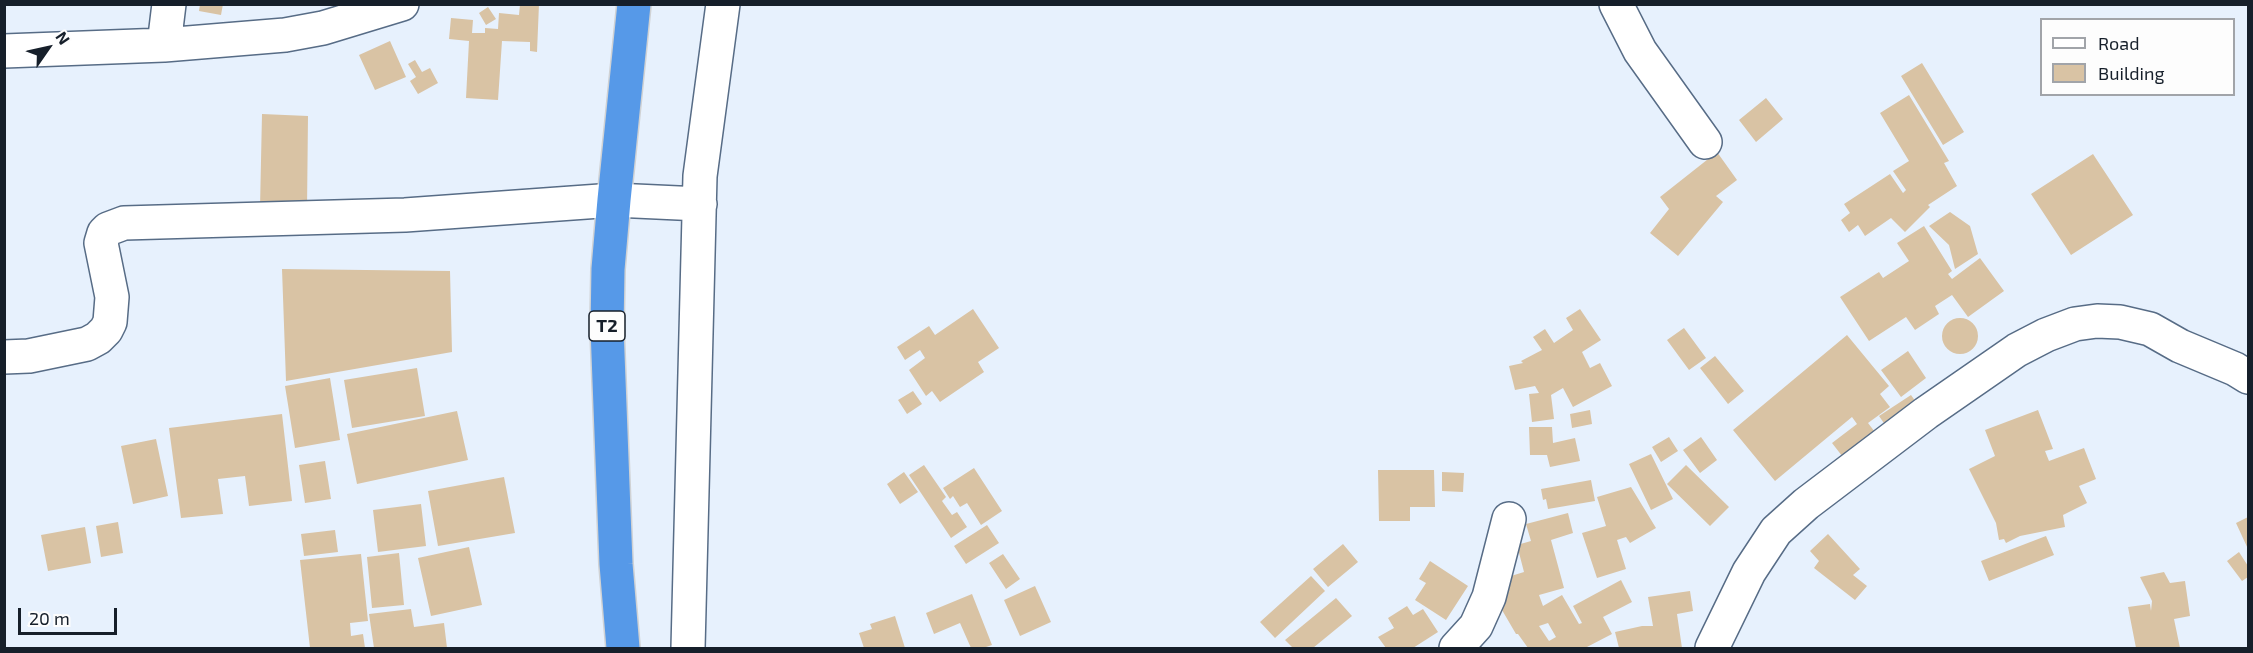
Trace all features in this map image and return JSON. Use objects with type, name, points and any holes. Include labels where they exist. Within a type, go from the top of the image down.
[{"type":"highway","name":"T2","points":[[623,648],[616,564],[607,328],[608,270],[634,4]]},
{"type":"street","points":[[164,45],[169,4]]},
{"type":"street","points":[[4,51],[164,45],[285,35],[323,28],[402,4]]},
{"type":"street","points":[[688,648],[700,176],[723,4]]},
{"type":"street","points":[[1616,4],[1651,68],[1705,142]]},
{"type":"street","points":[[4,357],[29,356],[87,344],[106,330],[112,314],[112,297],[100,243],[104,233],[117,224],[149,221],[405,215],[614,200],[700,204]]},
{"type":"street","points":[[1712,648],[1749,572],[1776,531],[1806,504],[1926,413],[2017,350],[2046,335],[2075,324],[2097,321],[2120,322],[2150,329],[2180,346],[2235,369],[2248,378]]},
{"type":"street","points":[[1456,648],[1476,626],[1490,597],[1509,519]]},
{"type":"building","points":[[200,4],[223,4],[221,15],[199,11]]},
{"type":"building","points":[[520,4],[539,4],[537,52],[530,51],[530,42],[502,41],[498,100],[466,98],[469,41],[449,39],[451,18],[473,20],[472,33],[485,33],[485,28],[498,29],[499,13],[519,15]]},
{"type":"building","points":[[488,7],[496,19],[486,25],[479,13]]},
{"type":"building","points":[[390,41],[406,77],[375,90],[359,55]]},
{"type":"building","points":[[415,60],[422,72],[430,68],[438,83],[418,94],[410,81],[416,77],[408,64]]},
{"type":"building","points":[[1922,63],[1964,132],[1943,145],[1901,76]]},
{"type":"building","points":[[1909,95],[1949,161],[1944,163],[1957,186],[1928,205],[1930,207],[1905,232],[1891,218],[1865,236],[1858,225],[1849,232],[1841,220],[1850,213],[1844,204],[1890,174],[1903,193],[1906,190],[1893,171],[1909,161],[1880,113]]},
{"type":"building","points":[[1766,98],[1783,119],[1756,142],[1739,120]]},
{"type":"building","points":[[262,114],[308,116],[307,209],[260,208]]},
{"type":"building","points":[[1717,152],[1737,180],[1716,196],[1723,202],[1678,256],[1650,233],[1669,209],[1660,197]]},
{"type":"building","points":[[2093,154],[2133,215],[2071,255],[2031,194]]},
{"type":"building","points":[[1950,212],[1970,226],[1978,254],[1955,269],[1949,245],[1929,226]]},
{"type":"building","points":[[1924,226],[1952,271],[1948,274],[1952,279],[1980,258],[2004,291],[1968,317],[1952,295],[1935,306],[1939,314],[1915,330],[1906,317],[1869,341],[1840,297],[1879,272],[1883,278],[1909,261],[1897,243]]},
{"type":"building","points":[[282,269],[450,271],[452,352],[286,381]]},
{"type":"building","points":[[973,309],[999,348],[978,362],[984,372],[940,402],[932,391],[926,396],[909,370],[925,358],[920,350],[905,360],[897,347],[929,326],[935,335]]},
{"type":"building","points":[[1580,309],[1601,340],[1582,352],[1590,368],[1600,363],[1612,386],[1573,407],[1563,388],[1551,395],[1554,419],[1532,422],[1529,394],[1539,393],[1535,386],[1515,390],[1509,366],[1523,363],[1521,361],[1542,350],[1533,337],[1545,329],[1554,343],[1573,330],[1566,318]]},
{"type":"building","points":[[1960,318],[1973,323],[1978,336],[1973,349],[1960,354],[1947,349],[1942,336],[1947,323]]},
{"type":"building","points":[[1684,328],[1706,358],[1689,370],[1667,340]]},
{"type":"building","points":[[1847,335],[1889,386],[1880,394],[1890,407],[1868,423],[1878,436],[1846,461],[1832,443],[1857,424],[1852,417],[1775,481],[1733,430]]},
{"type":"building","points":[[1908,351],[1926,378],[1901,397],[1881,370]]},
{"type":"building","points":[[1715,356],[1744,391],[1728,404],[1700,368]]},
{"type":"building","points":[[417,368],[425,416],[352,428],[344,380]]},
{"type":"building","points":[[330,378],[340,440],[295,448],[285,386]]},
{"type":"building","points":[[913,391],[922,404],[907,414],[898,400]]},
{"type":"building","points":[[1911,395],[1920,408],[1888,429],[1879,416]]},
{"type":"building","points":[[1590,410],[1592,424],[1572,428],[1570,414]]},
{"type":"building","points":[[2038,410],[2053,449],[2045,451],[2049,461],[2084,448],[2096,479],[2079,486],[2087,503],[2063,515],[2065,527],[2020,536],[2006,543],[2004,539],[1999,540],[1996,523],[1969,469],[1995,456],[1985,430]]},
{"type":"building","points":[[457,411],[468,460],[357,484],[347,434]]},
{"type":"building","points":[[282,414],[292,501],[249,506],[245,476],[218,479],[223,514],[181,518],[169,428]]},
{"type":"building","points":[[1529,427],[1552,427],[1553,443],[1575,438],[1580,461],[1550,467],[1547,455],[1530,455]]},
{"type":"building","points":[[1669,437],[1678,451],[1661,462],[1652,447]]},
{"type":"building","points":[[1701,437],[1717,460],[1700,473],[1683,450]]},
{"type":"building","points":[[156,439],[168,496],[133,504],[121,446]]},
{"type":"building","points":[[1651,454],[1673,499],[1651,510],[1629,464]]},
{"type":"building","points":[[325,461],[331,499],[305,503],[299,465]]},
{"type":"building","points":[[924,465],[946,497],[942,501],[952,515],[957,512],[967,527],[951,538],[909,475]]},
{"type":"building","points":[[1686,465],[1729,507],[1710,526],[1667,484]]},
{"type":"building","points":[[974,468],[1002,511],[981,525],[967,503],[960,507],[953,496],[950,499],[943,488]]},
{"type":"building","points":[[1378,470],[1434,470],[1435,507],[1410,507],[1410,521],[1379,521]]},
{"type":"building","points":[[904,472],[918,492],[900,504],[887,484]]},
{"type":"building","points":[[1442,472],[1464,473],[1463,492],[1442,491]]},
{"type":"building","points":[[504,477],[515,533],[438,546],[428,491]]},
{"type":"building","points":[[1591,480],[1595,501],[1548,509],[1546,499],[1543,500],[1541,489]]},
{"type":"building","points":[[1631,487],[1656,528],[1630,543],[1626,537],[1617,540],[1626,569],[1597,578],[1582,533],[1606,526],[1597,497]]},
{"type":"building","points":[[421,504],[426,546],[378,552],[373,510]]},
{"type":"building","points":[[1568,513],[1573,533],[1551,540],[1564,588],[1539,595],[1543,606],[1562,595],[1579,624],[1582,623],[1573,606],[1621,580],[1632,602],[1603,617],[1612,634],[1585,648],[1528,648],[1516,634],[1495,598],[1498,580],[1524,572],[1517,545],[1531,541],[1526,524]],"holes":[[[1548,623],[1556,637],[1549,641],[1539,626]]]},
{"type":"building","points":[[2248,517],[2248,549],[2236,523]]},
{"type":"building","points":[[118,522],[123,553],[101,557],[96,526]]},
{"type":"building","points":[[987,525],[999,543],[966,564],[954,546]]},
{"type":"building","points":[[85,527],[91,563],[48,571],[41,535]]},
{"type":"building","points":[[335,530],[338,552],[304,556],[301,534]]},
{"type":"building","points":[[1828,534],[1860,569],[1853,575],[1867,586],[1855,600],[1814,568],[1819,561],[1810,551]]},
{"type":"building","points":[[2046,536],[2054,555],[1989,581],[1981,561]]},
{"type":"building","points":[[1343,544],[1358,562],[1328,587],[1313,569]]},
{"type":"building","points":[[469,547],[482,605],[431,616],[418,558]]},
{"type":"building","points":[[2239,552],[2248,566],[2248,577],[2242,581],[2227,561]]},
{"type":"building","points":[[399,553],[404,605],[372,608],[367,557]]},
{"type":"building","points":[[361,554],[368,621],[350,623],[351,636],[363,634],[365,648],[310,648],[300,560]]},
{"type":"building","points":[[1003,554],[1020,579],[1006,589],[989,563]]},
{"type":"building","points":[[1430,561],[1468,586],[1446,620],[1415,600],[1426,583],[1419,579]]},
{"type":"building","points":[[2164,572],[2170,583],[2185,581],[2190,616],[2174,619],[2180,648],[2136,648],[2128,607],[2150,604],[2151,611],[2152,601],[2140,577]]},
{"type":"building","points":[[1311,576],[1325,591],[1275,638],[1260,622]]},
{"type":"building","points":[[1035,586],[1051,622],[1020,636],[1004,600]]},
{"type":"building","points":[[1690,591],[1693,611],[1677,614],[1682,648],[1619,648],[1615,632],[1653,626],[1648,597]]},
{"type":"building","points":[[972,594],[992,645],[971,648],[960,623],[934,634],[926,613]]},
{"type":"building","points":[[1336,598],[1352,616],[1313,648],[1293,648],[1285,640]]},
{"type":"building","points":[[1407,606],[1413,615],[1423,609],[1438,632],[1413,648],[1386,648],[1378,637],[1394,628],[1388,618]]},
{"type":"building","points":[[411,609],[414,627],[444,623],[447,648],[374,648],[369,614]]},
{"type":"building","points":[[895,616],[905,648],[864,648],[859,633],[872,629],[870,624]]}]
